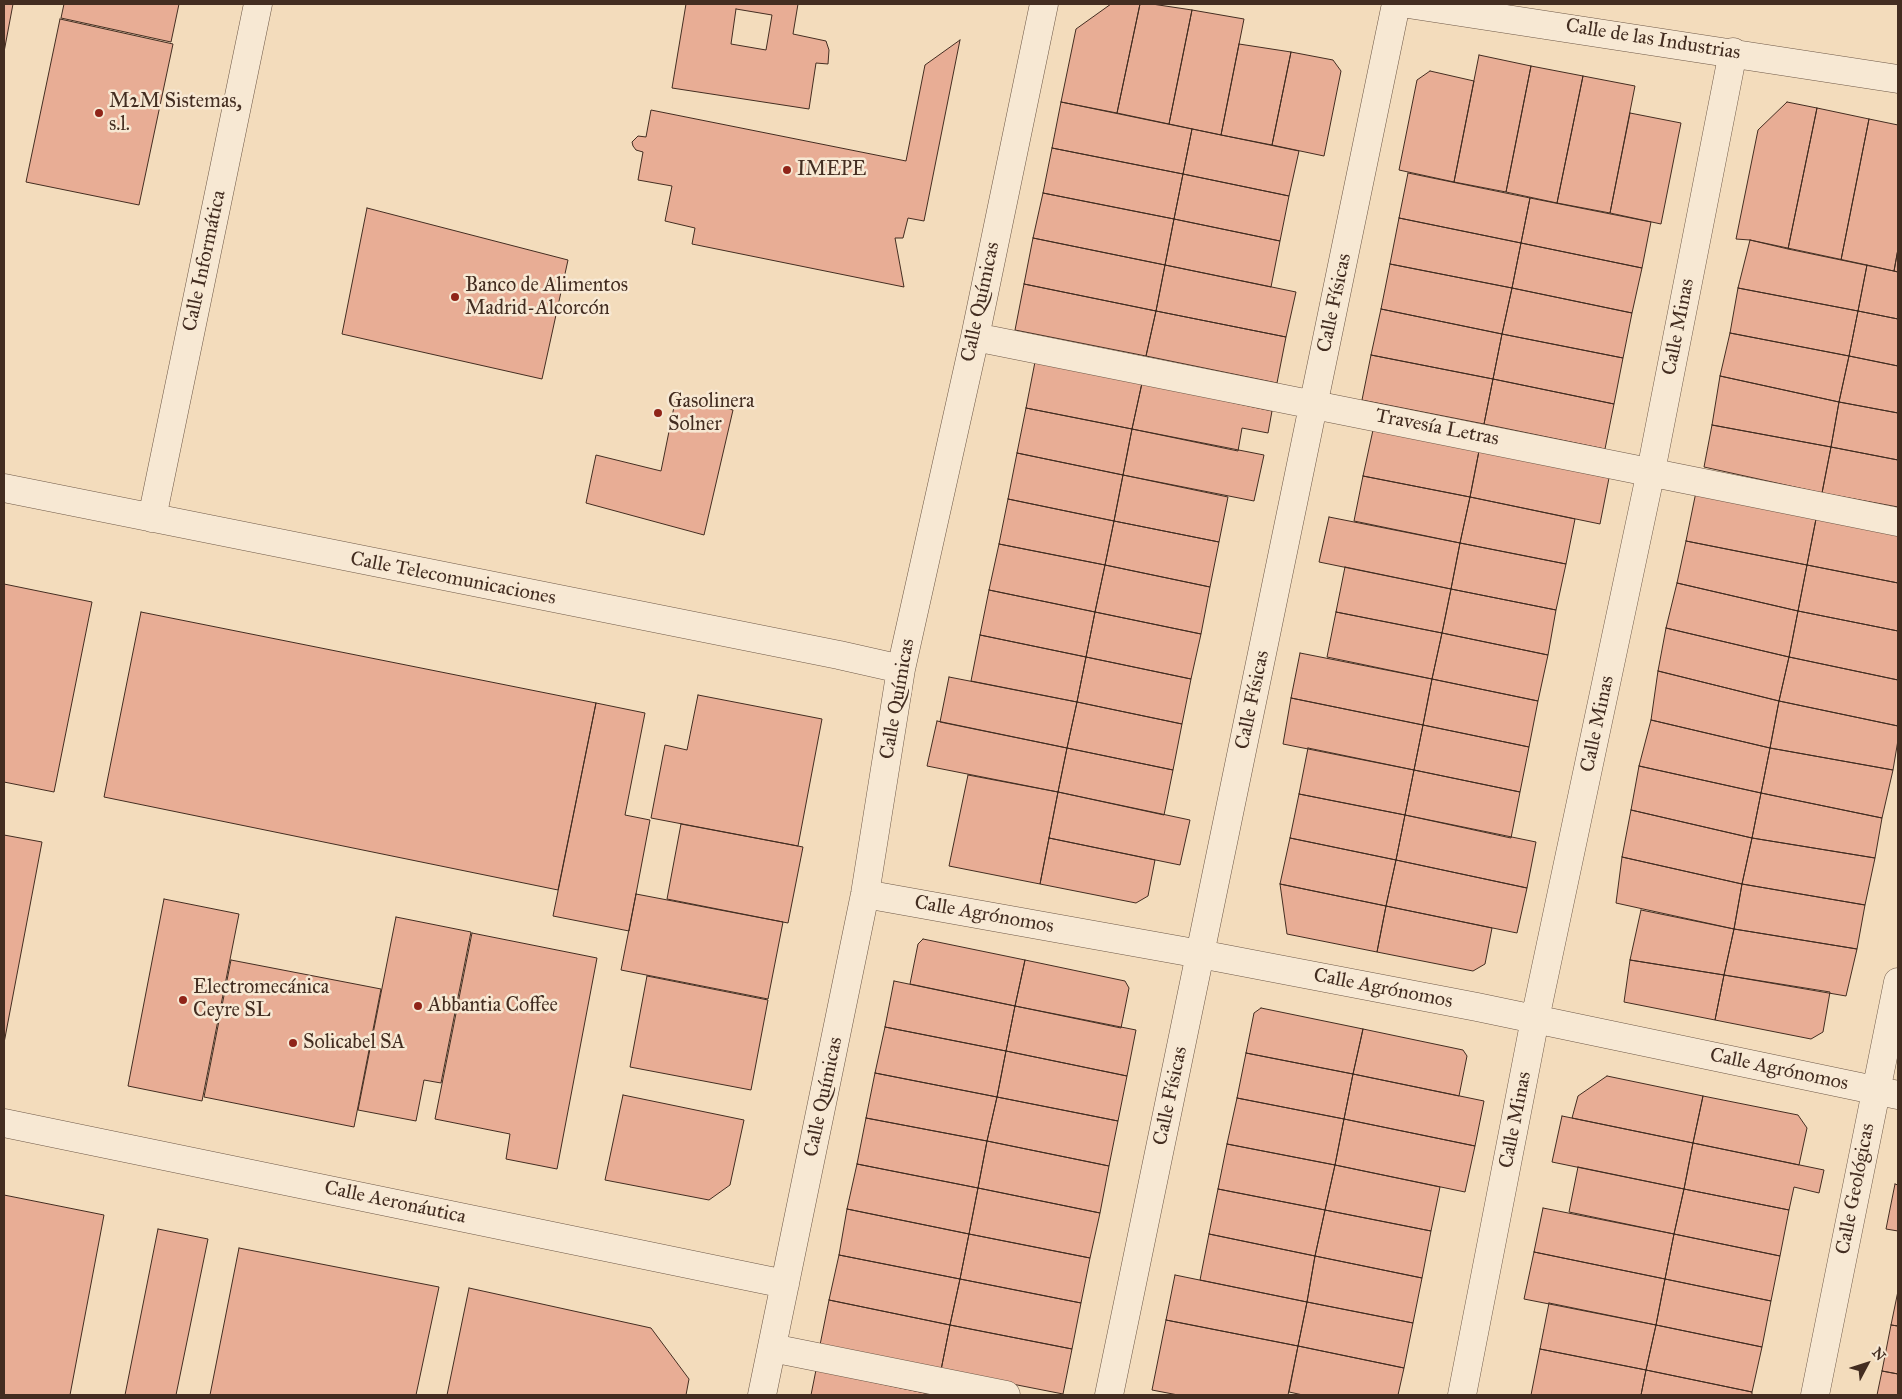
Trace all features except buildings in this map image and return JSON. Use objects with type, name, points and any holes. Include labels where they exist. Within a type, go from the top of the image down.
[{"type":"street","name":"Calle Informática","points":[[152,518],[258,4]]},
{"type":"street","name":"Calle Químicas","points":[[762,1395],[865,894],[902,669],[975,337],[1044,4]]},
{"type":"street","name":"Calle Físicas","points":[[1109,1395],[1396,4]]},
{"type":"street","name":"Calle de las Industrias","points":[[1408,4],[1733,52],[1898,79]]},
{"type":"street","name":"Calle Minas","points":[[1462,1395],[1535,1019],[1651,471],[1733,52]]},
{"type":"street","name":"Travesía Letras","points":[[975,337],[1898,522]]},
{"type":"street","name":"Calle Telecomunicaciones","points":[[4,488],[902,669]]},
{"type":"street","name":"Calle Agrónomos","points":[[865,894],[1200,954],[1535,1019],[1887,1092]]},
{"type":"street","name":"Calle Geológicas","points":[[1815,1395],[1887,1092],[1898,982]]},
{"type":"street","name":"Calle Aeronáutica","points":[[4,1123],[785,1284]]},
{"type":"street","points":[[772,1348],[1006,1395]]},
{"type":"place","name":"M2M Sistemas, s.l.","points":[[99,113]]},
{"type":"place","name":"IMEPE","points":[[787,170]]},
{"type":"place","name":"Banco de Alimentos Madrid-Alcorcón","points":[[455,297]]},
{"type":"place","name":"Gasolinera Solner","points":[[658,413]]},
{"type":"place","name":"Electromecánica Ceyre SL","points":[[183,1000]]},
{"type":"place","name":"Abbantia Coffee","points":[[418,1006]]},
{"type":"place","name":"Solicabel SA","points":[[293,1043]]}]
